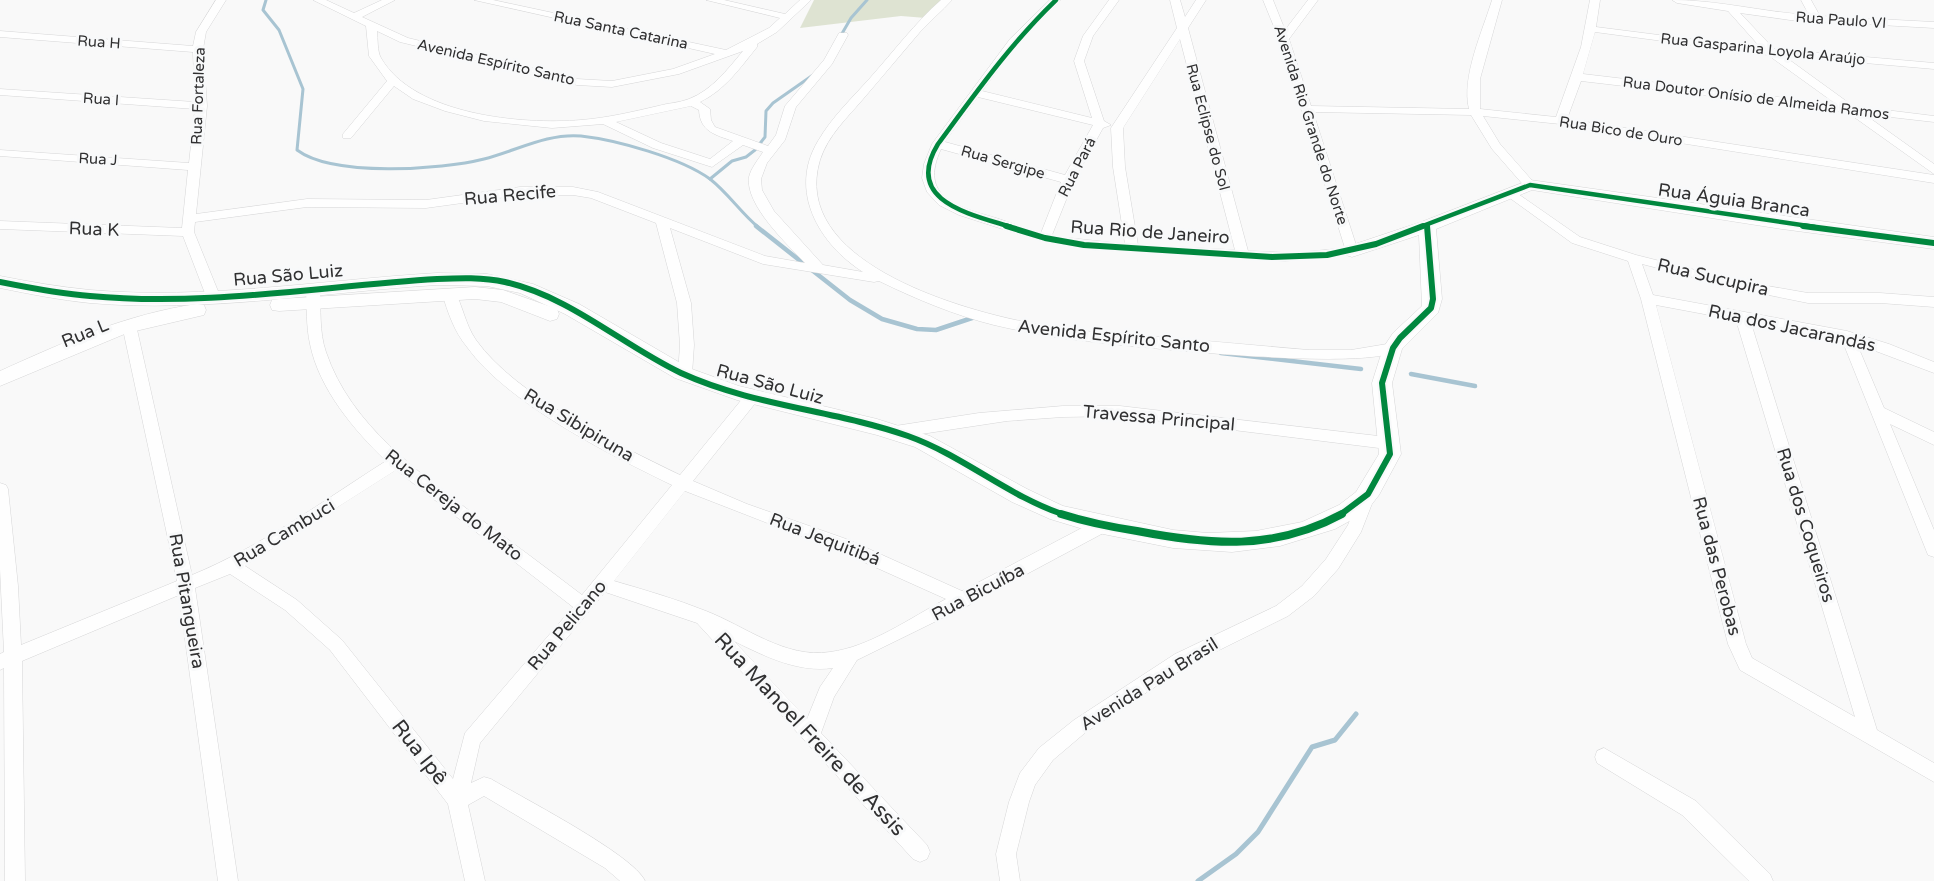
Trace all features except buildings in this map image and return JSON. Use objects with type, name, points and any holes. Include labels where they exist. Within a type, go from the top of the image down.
[{"type":"street","name":"Rua Fortaleza","points":[[189,226],[201,106],[197,66],[198,49],[201,32],[221,0]]},
{"type":"street","name":"Avenida Espírito Santo","points":[[318,0],[371,27],[404,40],[577,82],[612,84],[651,78],[703,64],[755,43],[806,0]]},
{"type":"street","points":[[354,17],[390,0]]},
{"type":"street","name":"Rua Santa Catarina","points":[[479,0],[728,54]]},
{"type":"street","points":[[711,0],[787,17]]},
{"type":"street","name":"Avenida Espírito Santo","points":[[948,0],[918,28],[831,131],[818,150],[810,187],[816,210],[826,231],[846,255],[889,280],[978,316],[1046,331],[1097,338],[1309,355],[1372,354],[1393,348]]},
{"type":"street","name":"Rua Rio de Janeiro","points":[[1056,0],[1014,40],[930,157],[927,170],[930,185],[938,198],[953,207],[1045,238],[1084,245],[1304,257],[1352,251],[1427,226],[1530,185]]},
{"type":"street","name":"Rua Pará","points":[[1045,238],[1068,180],[1099,124],[1079,61],[1088,36],[1114,0]]},
{"type":"street","name":"Rua Eclipse do Sol","points":[[1175,0],[1242,254]]},
{"type":"street","points":[[1132,248],[1119,167],[1117,128],[1181,27],[1201,0]]},
{"type":"street","name":"Avenida Rio Grande do Norte","points":[[1268,0],[1284,39],[1352,251]]},
{"type":"street","points":[[1284,39],[1313,0]]},
{"type":"street","points":[[1497,0],[1474,84],[1473,104],[1502,155],[1530,185]]},
{"type":"street","points":[[1560,121],[1578,76],[1592,29],[1595,0]]},
{"type":"street","name":"Rua Paulo VI","points":[[1677,0],[1729,6],[1790,17],[1934,25]]},
{"type":"street","points":[[1806,0],[1816,18]]},
{"type":"street","points":[[1729,6],[1771,52],[1934,170]]},
{"type":"street","points":[[371,27],[372,50],[392,81],[410,94],[434,105],[490,118],[535,124],[579,124],[605,121],[692,102],[720,84],[755,43]]},
{"type":"street","name":"Rua Gasparina Loyola Araújo","points":[[1592,29],[1771,52],[1934,66]]},
{"type":"street","name":"Rua H","points":[[0,34],[198,49]]},
{"type":"street","points":[[818,268],[778,226],[755,186],[755,177],[782,132],[787,110],[833,57],[843,35]]},
{"type":"street","name":"Rua Doutor Onísio de Almeida Ramos","points":[[1578,76],[1934,119]]},
{"type":"street","points":[[347,136],[392,81]]},
{"type":"street","name":"Rua I","points":[[0,92],[201,106]]},
{"type":"street","points":[[976,93],[1117,128]]},
{"type":"street","points":[[692,102],[704,109],[707,125],[711,129],[770,151]]},
{"type":"street","name":"Rua Bico de Ouro","points":[[1306,109],[1476,112],[1560,121],[1934,179]]},
{"type":"street","points":[[605,121],[681,155],[712,163],[741,141]]},
{"type":"street","name":"Rua Sergipe","points":[[938,144],[1068,180]]},
{"type":"street","name":"Rua J","points":[[0,153],[196,166]]},
{"type":"street","name":"Rua Águia Branca","points":[[1530,185],[1782,223],[1934,243]]},
{"type":"street","name":"Rua Recife","points":[[189,226],[307,203],[426,204],[547,189],[594,195],[763,260],[889,280]]},
{"type":"street","name":"Rua Sucupira","points":[[1511,193],[1576,240],[1633,258],[1739,285],[1808,298],[1880,298],[1934,302]]},
{"type":"street","points":[[662,222],[684,303],[687,345],[685,374]]},
{"type":"street","name":"Rua K","points":[[0,225],[189,226]]},
{"type":"street","name":"Rua São Luiz","points":[[189,226],[213,296]]},
{"type":"street","points":[[1393,348],[1407,330],[1431,308],[1433,299],[1427,226]]},
{"type":"street","name":"Rua das Perobas","points":[[1633,258],[1647,300],[1737,644],[1746,664],[1934,773]]},
{"type":"street","name":"Rua São Luiz","points":[[0,380],[83,342],[129,325],[196,310],[447,279],[503,282],[528,288],[554,300],[685,374],[748,402]]},
{"type":"street","name":"Rua São Luiz","points":[[0,282],[64,296],[172,300],[213,296],[449,293],[503,296],[534,306],[660,375],[697,392],[895,432],[960,460],[1039,505],[1070,517],[1186,541],[1231,543],[1306,530],[1348,511],[1367,496],[1390,454],[1382,383],[1393,348]]},
{"type":"street","name":"Rua Sibipiruna","points":[[449,293],[450,304],[472,343],[504,378],[566,421],[683,484]]},
{"type":"street","name":"Rua Cereja do Mato","points":[[313,296],[318,350],[327,372],[341,397],[371,436],[396,462],[583,605]]},
{"type":"street","name":"Rua L","points":[[0,369],[124,317],[172,300]]},
{"type":"street","name":"Rua dos Jacarandás","points":[[1647,300],[1847,336],[1884,347],[1934,369]]},
{"type":"street","name":"Rua dos Coqueiros","points":[[1742,317],[1869,734]]},
{"type":"street","name":"Rua Pitangueira","points":[[129,325],[186,583],[228,881]]},
{"type":"street","points":[[1847,336],[1934,550]]},
{"type":"street","name":"Rua Pelicano","points":[[475,881],[457,800],[472,739],[602,584],[748,402]]},
{"type":"street","name":"Travessa Principal","points":[[895,432],[971,418],[1034,411],[1081,410],[1120,411],[1387,443]]},
{"type":"street","points":[[1879,412],[1934,439]]},
{"type":"street","name":"Rua Cambuci","points":[[6,660],[231,566],[396,462]]},
{"type":"street","name":"Rua Jequitibá","points":[[683,484],[885,562],[963,600]]},
{"type":"street","points":[[0,489],[15,881]]},
{"type":"street","name":"Avenida Pau Brasil","points":[[1011,881],[1006,854],[1019,802],[1027,780],[1046,754],[1080,726],[1181,660],[1282,611],[1308,591],[1332,564],[1355,527],[1367,496]]},
{"type":"street","points":[[1919,511],[1934,518]]},
{"type":"street","name":"Rua Bicuíba","points":[[602,584],[700,616],[790,657],[828,661],[851,655],[963,600],[1103,525]]},
{"type":"street","name":"Rua Ipê","points":[[231,566],[262,584],[291,605],[336,645],[457,800],[484,786],[612,861],[635,881]]},
{"type":"street","name":"Rua Manoel Freire de Assis","points":[[700,616],[920,852]]},
{"type":"street","points":[[811,734],[826,693],[851,655]]},
{"type":"street","points":[[1604,757],[1689,808],[1763,881]]},
{"type":"green space","points":[[814,0],[946,0],[926,18],[901,16],[800,28]]},
{"type":"waterway","points":[[266,0],[263,10],[279,30],[303,89],[297,150],[314,159],[361,168],[442,166],[496,156],[556,137],[581,136],[648,151],[683,164],[710,179]]},
{"type":"waterway","points":[[840,37],[851,18],[867,0]]},
{"type":"waterway","points":[[710,179],[732,161],[746,157],[755,150],[765,137],[766,111],[773,103],[813,75]]},
{"type":"waterway","points":[[710,179],[758,227]]},
{"type":"waterway","points":[[756,226],[850,300],[882,319],[917,329],[936,330],[975,317]]},
{"type":"waterway","points":[[1221,353],[1361,369]]},
{"type":"waterway","points":[[1411,374],[1475,386]]},
{"type":"waterway","points":[[1198,881],[1236,854],[1258,832],[1312,747],[1335,740],[1356,714]]},
{"type":"cycle path","points":[[1056,0],[1023,33],[994,69],[938,144],[930,157],[927,170],[933,191],[943,202],[975,216],[1045,238],[1084,245],[1272,257],[1327,255],[1376,244],[1530,185],[1782,223],[1934,243]]},
{"type":"cycle path","points":[[0,282],[92,297],[138,298],[184,298],[437,279],[504,282],[550,297],[660,362],[709,384],[877,427],[922,441],[1019,496],[1070,517],[1173,539],[1208,543],[1256,541],[1304,531],[1347,512],[1372,488],[1390,454],[1382,383],[1393,348],[1400,338],[1431,308],[1433,299],[1427,226]]}]
